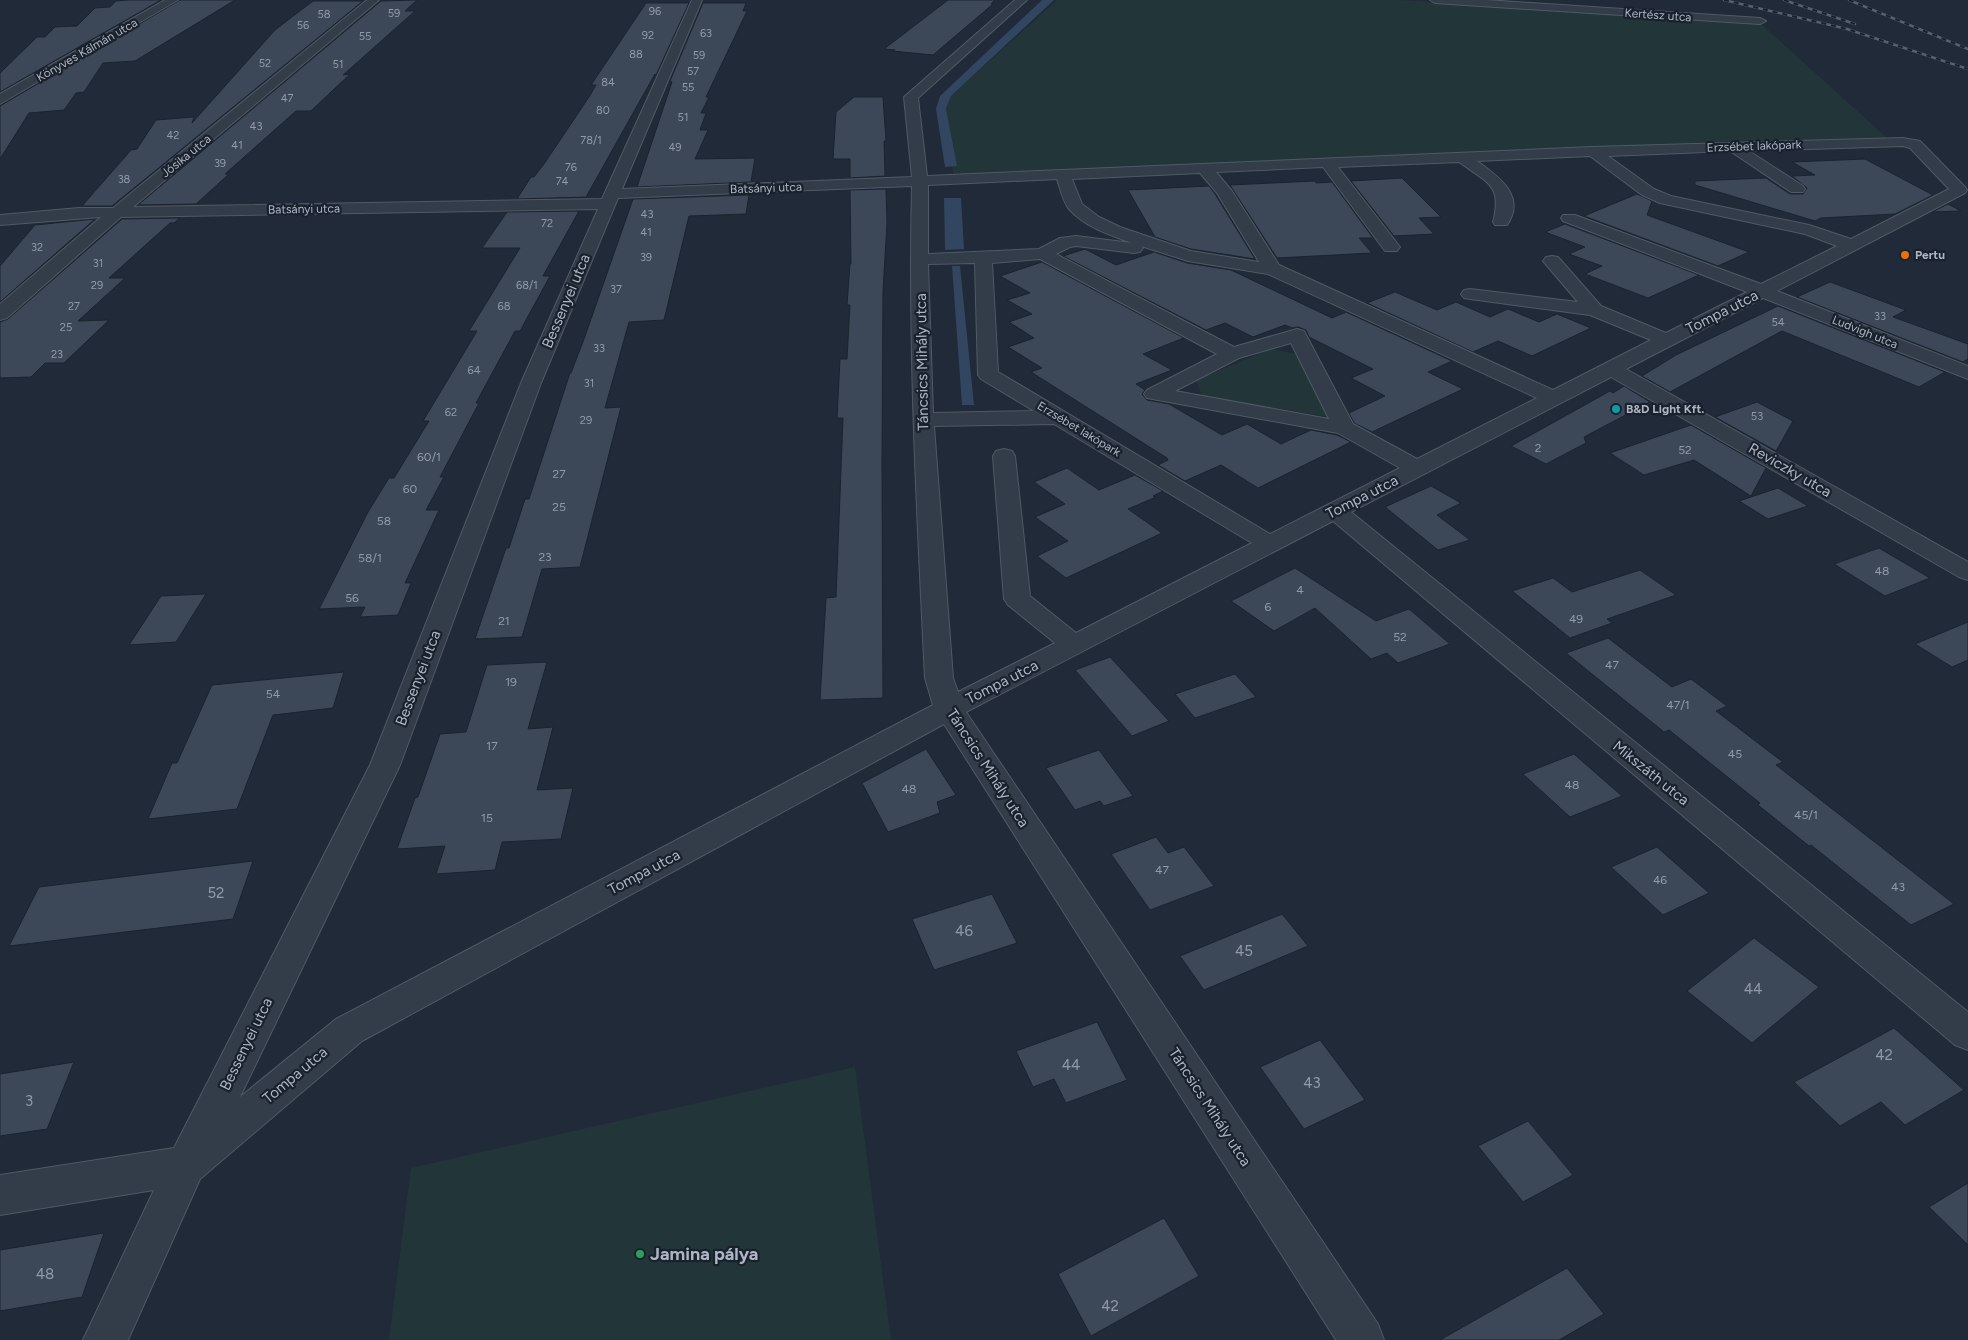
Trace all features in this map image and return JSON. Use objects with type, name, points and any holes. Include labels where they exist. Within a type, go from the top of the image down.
[{"type":"street","name":"Könyves Kálmán utca","points":[[0,100],[173,0]]},
{"type":"street","name":"Jósika utca","points":[[0,314],[116,213],[374,0]]},
{"type":"street","name":"Bessenyei utca","points":[[105,1340],[186,1165],[385,765],[531,383],[609,199],[697,0]]},
{"type":"street","name":"Táncsics Mihály utca","points":[[1022,0],[910,97],[920,182],[919,259],[922,420],[939,678],[949,709],[1362,1340]]},
{"type":"street","name":"Kertész utca","points":[[1435,0],[1760,21]]},
{"type":"street","name":"Erzsébet lakópark","points":[[920,182],[1592,151],[1903,142],[1915,144]]},
{"type":"street","name":"Tompa utca","points":[[186,1165],[349,1030],[949,709],[1959,190],[1915,144]]},
{"type":"street","points":[[1732,146],[1797,189]]},
{"type":"street","points":[[1592,151],[1648,192],[1666,200],[1809,230],[1852,245]]},
{"type":"street","points":[[1462,157],[1493,181],[1504,193],[1505,203],[1501,222]]},
{"type":"street","points":[[1327,163],[1391,247]]},
{"type":"street","points":[[1205,169],[1224,191],[1272,269]]},
{"type":"street","points":[[1063,175],[1075,206],[1114,239]]},
{"type":"street","name":"Batsányi utca","points":[[0,220],[78,213],[609,199],[920,182]]},
{"type":"street","name":"Ludvigh utca","points":[[1569,218],[1762,291],[1968,373]]},
{"type":"street","points":[[919,259],[983,258],[1044,254],[1066,242],[1114,239],[1188,256],[1272,269],[1554,398]]},
{"type":"street","points":[[1044,254],[1232,354]]},
{"type":"street","name":"Erzsébet lakópark","points":[[983,258],[988,375],[1270,544]]},
{"type":"street","points":[[1552,261],[1594,310]]},
{"type":"street","points":[[1470,294],[1594,310],[1667,340]]},
{"type":"street","points":[[1344,428],[1297,335],[1232,354],[1154,394],[1344,428],[1418,468]]},
{"type":"street","name":"Reviczky utca","points":[[1611,368],[1968,572]]},
{"type":"street","points":[[922,420],[1060,417]]},
{"type":"street","points":[[1004,456],[1017,599],[1074,645]]},
{"type":"street","name":"Mikszáth utca","points":[[1335,511],[1968,1034]]},
{"type":"street","points":[[0,1194],[186,1165]]},
{"type":"green space","points":[[1057,0],[1399,0],[1759,22],[1887,138],[953,175],[946,109],[951,96]]},
{"type":"green space","points":[[1271,349],[1302,355],[1329,417],[1202,396],[1196,380]]},
{"type":"green space","name":"Jamina pálya","points":[[855,1067],[891,1340],[389,1340],[411,1168]]},
{"type":"water","points":[[1042,0],[1054,0],[951,96],[946,109],[957,166],[945,167],[936,109],[940,96]]},
{"type":"water","points":[[944,198],[961,198],[964,249],[945,250]]},
{"type":"water","points":[[952,266],[960,266],[974,405],[962,405]]},
{"type":"building","points":[[161,0],[0,92],[0,73],[37,37],[45,37],[55,27],[77,26],[95,8],[110,7],[116,1]]},
{"type":"building","points":[[180,0],[235,0],[135,61],[103,63],[84,92],[76,93],[64,110],[29,113],[0,159],[0,106]]},
{"type":"building","points":[[417,0],[405,11],[415,11],[343,75],[350,74],[311,111],[296,111],[225,174],[229,174],[196,204],[138,205],[381,1]]},
{"type":"building","points":[[948,0],[995,0],[991,4],[993,4],[933,55],[884,49]]},
{"type":"building","points":[[313,1],[363,1],[112,206],[82,206],[131,150],[137,149],[156,120],[194,117],[192,123],[275,30]]},
{"type":"building","points":[[646,3],[689,3],[656,75],[586,197],[517,199],[531,177],[534,177],[544,164],[589,97],[596,85],[591,85]]},
{"type":"building","points":[[703,3],[746,3],[743,11],[747,11],[706,97],[709,97],[701,113],[706,113],[700,130],[708,130],[695,159],[755,158],[751,182],[637,187],[672,82],[670,81]]},
{"type":"building","points":[[854,97],[883,97],[886,141],[884,141],[885,176],[850,178],[850,159],[833,159],[836,112]]},
{"type":"building","points":[[1865,159],[1933,195],[1895,214],[1821,218],[1815,221],[1695,185],[1695,181],[1766,178],[1790,194],[1803,194],[1807,188],[1792,176],[1815,175],[1792,162]]},
{"type":"building","points":[[1402,178],[1441,217],[1419,218],[1434,234],[1394,236],[1351,181]]},
{"type":"building","points":[[1315,181],[1316,183],[1332,182],[1373,238],[1359,238],[1372,253],[1277,258],[1230,185]]},
{"type":"building","points":[[1209,186],[1255,259],[1191,249],[1155,237],[1128,190]]},
{"type":"building","points":[[886,189],[887,223],[883,292],[882,460],[883,698],[820,700],[826,598],[836,597],[843,418],[837,418],[840,359],[847,359],[850,305],[847,305],[851,264],[850,190]]},
{"type":"building","points":[[1637,194],[1652,201],[1647,215],[1749,252],[1718,266],[1584,216]]},
{"type":"building","points":[[749,195],[746,214],[689,216],[664,320],[629,322],[605,408],[621,407],[580,567],[542,569],[522,637],[475,639],[506,548],[509,548],[525,499],[529,499],[570,373],[584,339],[633,199]]},
{"type":"building","points":[[1948,204],[1961,211],[1932,212]]},
{"type":"building","points":[[579,211],[543,276],[550,276],[520,331],[515,331],[476,403],[479,403],[440,477],[444,477],[426,510],[439,510],[405,583],[411,583],[398,615],[360,617],[365,607],[319,609],[368,512],[389,478],[394,478],[429,421],[423,421],[477,331],[469,331],[520,248],[482,248],[507,212]]},
{"type":"building","points":[[180,218],[174,223],[170,223],[109,278],[125,278],[78,321],[109,320],[64,363],[45,363],[31,377],[0,378],[0,322],[8,319],[122,219]]},
{"type":"building","points":[[95,219],[0,302],[0,266],[35,225]]},
{"type":"building","points":[[1565,224],[1699,275],[1648,298],[1585,274],[1602,266],[1569,254],[1585,247],[1545,232]]},
{"type":"building","points":[[1085,249],[1116,265],[1154,252],[1187,263],[1231,270],[1332,318],[1346,312],[1452,361],[1428,372],[1463,389],[1372,432],[1354,423],[1349,413],[1385,396],[1351,378],[1373,369],[1309,337],[1306,330],[1298,327],[1292,328],[1285,325],[1253,337],[1225,323],[1206,330],[1063,256]]},
{"type":"building","points":[[1042,262],[1184,338],[1143,354],[1172,370],[1136,384],[1145,390],[1142,394],[1147,400],[1169,404],[1222,435],[1247,424],[1281,444],[1311,430],[1337,435],[1351,442],[1258,488],[1221,465],[1185,481],[1158,465],[1168,460],[1167,458],[1031,372],[1042,368],[1008,347],[1034,338],[1009,322],[1032,314],[1007,300],[1030,293],[1000,276]]},
{"type":"building","points":[[1830,282],[1906,310],[1893,317],[1968,344],[1968,359],[1963,362],[1797,297]]},
{"type":"building","points":[[1395,292],[1437,310],[1456,302],[1490,317],[1508,309],[1539,322],[1557,314],[1591,328],[1532,356],[1498,341],[1473,352],[1367,303]]},
{"type":"building","points":[[1778,306],[1945,372],[1919,387],[1782,331],[1670,392],[1642,376],[1676,355]]},
{"type":"building","points":[[1624,386],[1650,402],[1584,437],[1586,443],[1546,464],[1511,446],[1610,391],[1613,393]]},
{"type":"building","points":[[1757,402],[1793,421],[1776,451],[1715,417]]},
{"type":"building","points":[[1691,425],[1766,468],[1751,496],[1694,460],[1644,475],[1610,453]]},
{"type":"building","points":[[1067,468],[1099,490],[1135,475],[1163,491],[1153,496],[1156,497],[1128,509],[1162,533],[1066,578],[1037,556],[1068,541],[1035,517],[1065,504],[1034,482]]},
{"type":"building","points":[[1431,486],[1461,503],[1437,515],[1470,540],[1438,550],[1385,507]]},
{"type":"building","points":[[1778,488],[1808,506],[1768,519],[1739,501]]},
{"type":"building","points":[[1879,548],[1930,578],[1885,596],[1834,564]]},
{"type":"building","points":[[1295,568],[1376,621],[1409,609],[1450,644],[1398,663],[1387,653],[1371,659],[1315,608],[1274,631],[1231,601]]},
{"type":"building","points":[[1640,570],[1676,595],[1607,619],[1612,623],[1570,638],[1512,591],[1553,578],[1572,592]]},
{"type":"building","points":[[206,594],[176,642],[129,645],[161,596]]},
{"type":"building","points":[[1968,622],[1968,660],[1952,667],[1915,644]]},
{"type":"building","points":[[1608,638],[1672,687],[1691,679],[1727,706],[1716,711],[1783,762],[1776,765],[1954,904],[1911,925],[1758,805],[1760,803],[1669,730],[1664,732],[1566,653]]},
{"type":"building","points":[[1110,657],[1169,721],[1132,736],[1075,670]]},
{"type":"building","points":[[547,662],[528,729],[553,727],[537,790],[573,788],[561,839],[502,842],[495,870],[436,874],[445,846],[397,849],[440,734],[466,732],[487,665]]},
{"type":"building","points":[[344,672],[333,708],[273,715],[237,809],[148,819],[172,763],[177,763],[212,685]]},
{"type":"building","points":[[1235,674],[1256,697],[1195,718],[1175,694]]},
{"type":"building","points":[[926,749],[956,795],[937,802],[940,813],[888,832],[862,783]]},
{"type":"building","points":[[1099,750],[1133,796],[1104,806],[1100,801],[1075,810],[1046,768]]},
{"type":"building","points":[[1574,754],[1622,796],[1570,817],[1523,774]]},
{"type":"building","points":[[1156,837],[1168,853],[1184,847],[1214,886],[1150,910],[1111,854]]},
{"type":"building","points":[[1657,847],[1709,893],[1663,915],[1611,867]]},
{"type":"building","points":[[253,861],[233,919],[9,946],[39,887]]},
{"type":"building","points":[[992,894],[1017,943],[934,970],[912,919]]},
{"type":"building","points":[[1282,914],[1308,946],[1204,990],[1180,956]]},
{"type":"building","points":[[1754,938],[1819,987],[1752,1043],[1687,991]]},
{"type":"building","points":[[1097,1022],[1127,1080],[1066,1103],[1054,1079],[1033,1087],[1016,1051]]},
{"type":"building","points":[[1894,1028],[1964,1090],[1905,1125],[1881,1102],[1840,1126],[1794,1082]]},
{"type":"building","points":[[1320,1040],[1365,1100],[1304,1129],[1260,1067]]},
{"type":"building","points":[[74,1062],[47,1129],[0,1136],[0,1074]]},
{"type":"building","points":[[1528,1121],[1573,1175],[1523,1202],[1478,1146]]},
{"type":"building","points":[[1968,1183],[1968,1245],[1929,1207]]},
{"type":"building","points":[[1164,1218],[1199,1276],[1091,1336],[1058,1274]]},
{"type":"building","points":[[104,1233],[82,1297],[0,1311],[0,1250]]},
{"type":"building","points":[[1567,1268],[1604,1314],[1559,1340],[1440,1340]]},
{"type":"railway","points":[[1724,0],[1847,29],[1968,69]]},
{"type":"railway","points":[[1784,0],[1855,24]]},
{"type":"railway","points":[[1849,0],[1968,49]]},
{"type":"place","name":"Pertu","points":[[1905,255]]},
{"type":"place","name":"B&D Light Kft.","points":[[1616,409]]},
{"type":"place","name":"Jamina pálya","points":[[640,1254]]}]
